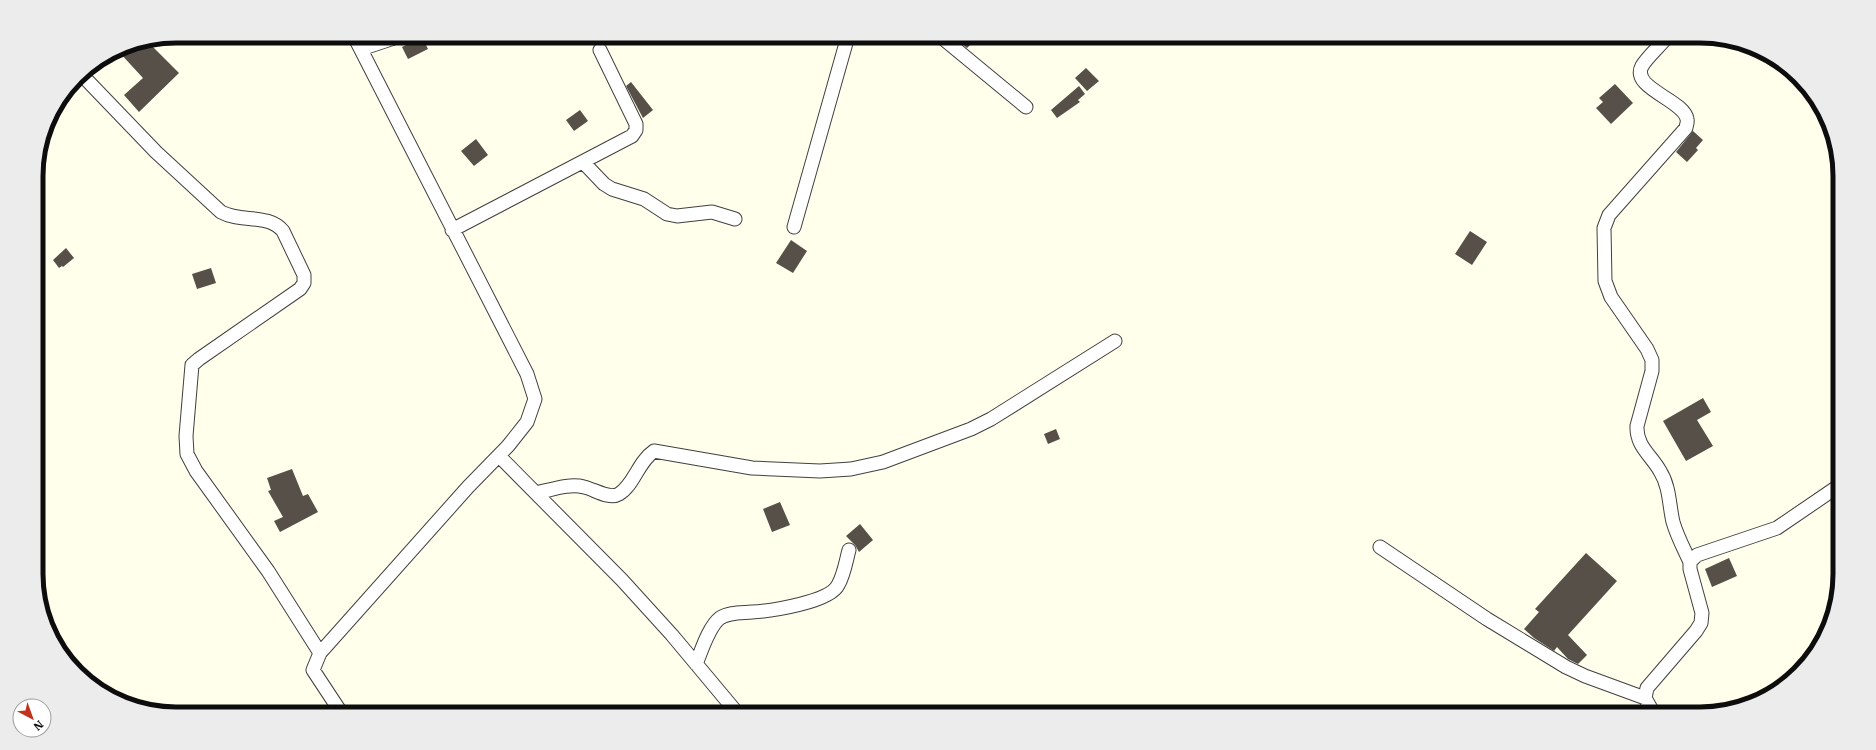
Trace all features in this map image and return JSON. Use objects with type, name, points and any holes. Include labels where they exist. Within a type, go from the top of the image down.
[{"type":"street","points":[[337,707],[313,670],[320,653],[468,487],[499,456],[527,422],[535,399],[526,374],[358,43]]},
{"type":"street","points":[[361,50],[380,43]]},
{"type":"street","points":[[794,227],[846,43]]},
{"type":"street","points":[[948,43],[1026,107]]},
{"type":"street","points":[[1645,698],[1647,688],[1696,631],[1701,623],[1702,613],[1690,569],[1690,562],[1673,522],[1666,484],[1661,471],[1639,442],[1637,434],[1637,426],[1652,371],[1652,360],[1647,349],[1611,298],[1605,281],[1604,228],[1609,215],[1686,128],[1687,119],[1682,109],[1645,83],[1640,75],[1641,67],[1662,43]]},
{"type":"street","points":[[452,230],[632,136],[636,130],[636,124],[600,50]]},
{"type":"street","points":[[85,79],[156,152],[221,212],[228,216],[272,221],[278,225],[283,231],[304,275],[304,283],[300,289],[192,365],[186,436],[187,454],[196,472],[268,571],[320,653]]},
{"type":"street","points":[[583,162],[604,184],[612,189],[644,199],[667,214],[677,216],[712,212],[735,219]]},
{"type":"street","points":[[536,493],[577,485],[608,495],[617,496],[623,491],[645,457],[654,451],[752,468],[820,471],[851,469],[882,462],[971,429],[1012,407],[1115,341]]},
{"type":"street","points":[[499,456],[622,580],[732,707]]},
{"type":"street","points":[[1690,562],[1697,555],[1777,528],[1833,490]]},
{"type":"street","points":[[1380,547],[1487,619],[1566,667],[1585,676],[1645,698],[1650,707]]},
{"type":"street","points":[[696,664],[714,624],[720,618],[730,614],[780,608],[823,597],[833,592],[838,586],[849,550]]},
{"type":"building","points":[[410,43],[425,43],[428,49],[408,59],[402,47]]},
{"type":"building","points":[[961,43],[972,43],[967,48]]},
{"type":"building","points":[[152,46],[179,73],[139,112],[124,95],[143,78],[122,55]]},
{"type":"building","points":[[1086,68],[1099,81],[1087,91],[1075,78]]},
{"type":"building","points":[[631,82],[653,110],[643,118],[626,86]]},
{"type":"building","points":[[1615,84],[1633,103],[1611,124],[1596,108],[1603,102],[1599,98]]},
{"type":"building","points":[[1079,86],[1085,94],[1078,100],[1080,102],[1057,118],[1051,110]]},
{"type":"building","points":[[580,110],[588,121],[574,131],[566,120]]},
{"type":"building","points":[[1693,131],[1703,140],[1696,148],[1698,150],[1687,162],[1676,152]]},
{"type":"building","points":[[476,139],[488,155],[474,166],[461,151]]},
{"type":"building","points":[[1470,231],[1487,242],[1472,265],[1455,254]]},
{"type":"building","points":[[791,240],[807,251],[793,273],[776,263]]},
{"type":"building","points":[[66,248],[74,258],[63,267],[62,266],[59,268],[53,260]]},
{"type":"building","points":[[211,268],[216,283],[197,289],[192,274]]},
{"type":"building","points":[[1703,398],[1711,412],[1697,420],[1713,446],[1686,461],[1663,421]]},
{"type":"building","points":[[1056,429],[1060,439],[1048,444],[1044,434]]},
{"type":"building","points":[[292,469],[303,496],[308,494],[318,512],[280,532],[274,521],[283,517],[268,491],[271,490],[267,478]]},
{"type":"building","points":[[780,502],[790,525],[772,532],[763,509]]},
{"type":"building","points":[[860,524],[873,540],[859,552],[855,545],[846,536]]},
{"type":"building","points":[[1586,553],[1617,581],[1568,635],[1587,655],[1578,664],[1568,659],[1557,647],[1554,651],[1534,638],[1524,629],[1539,612],[1535,609]]},
{"type":"building","points":[[1729,558],[1737,576],[1712,587],[1705,569]]}]
